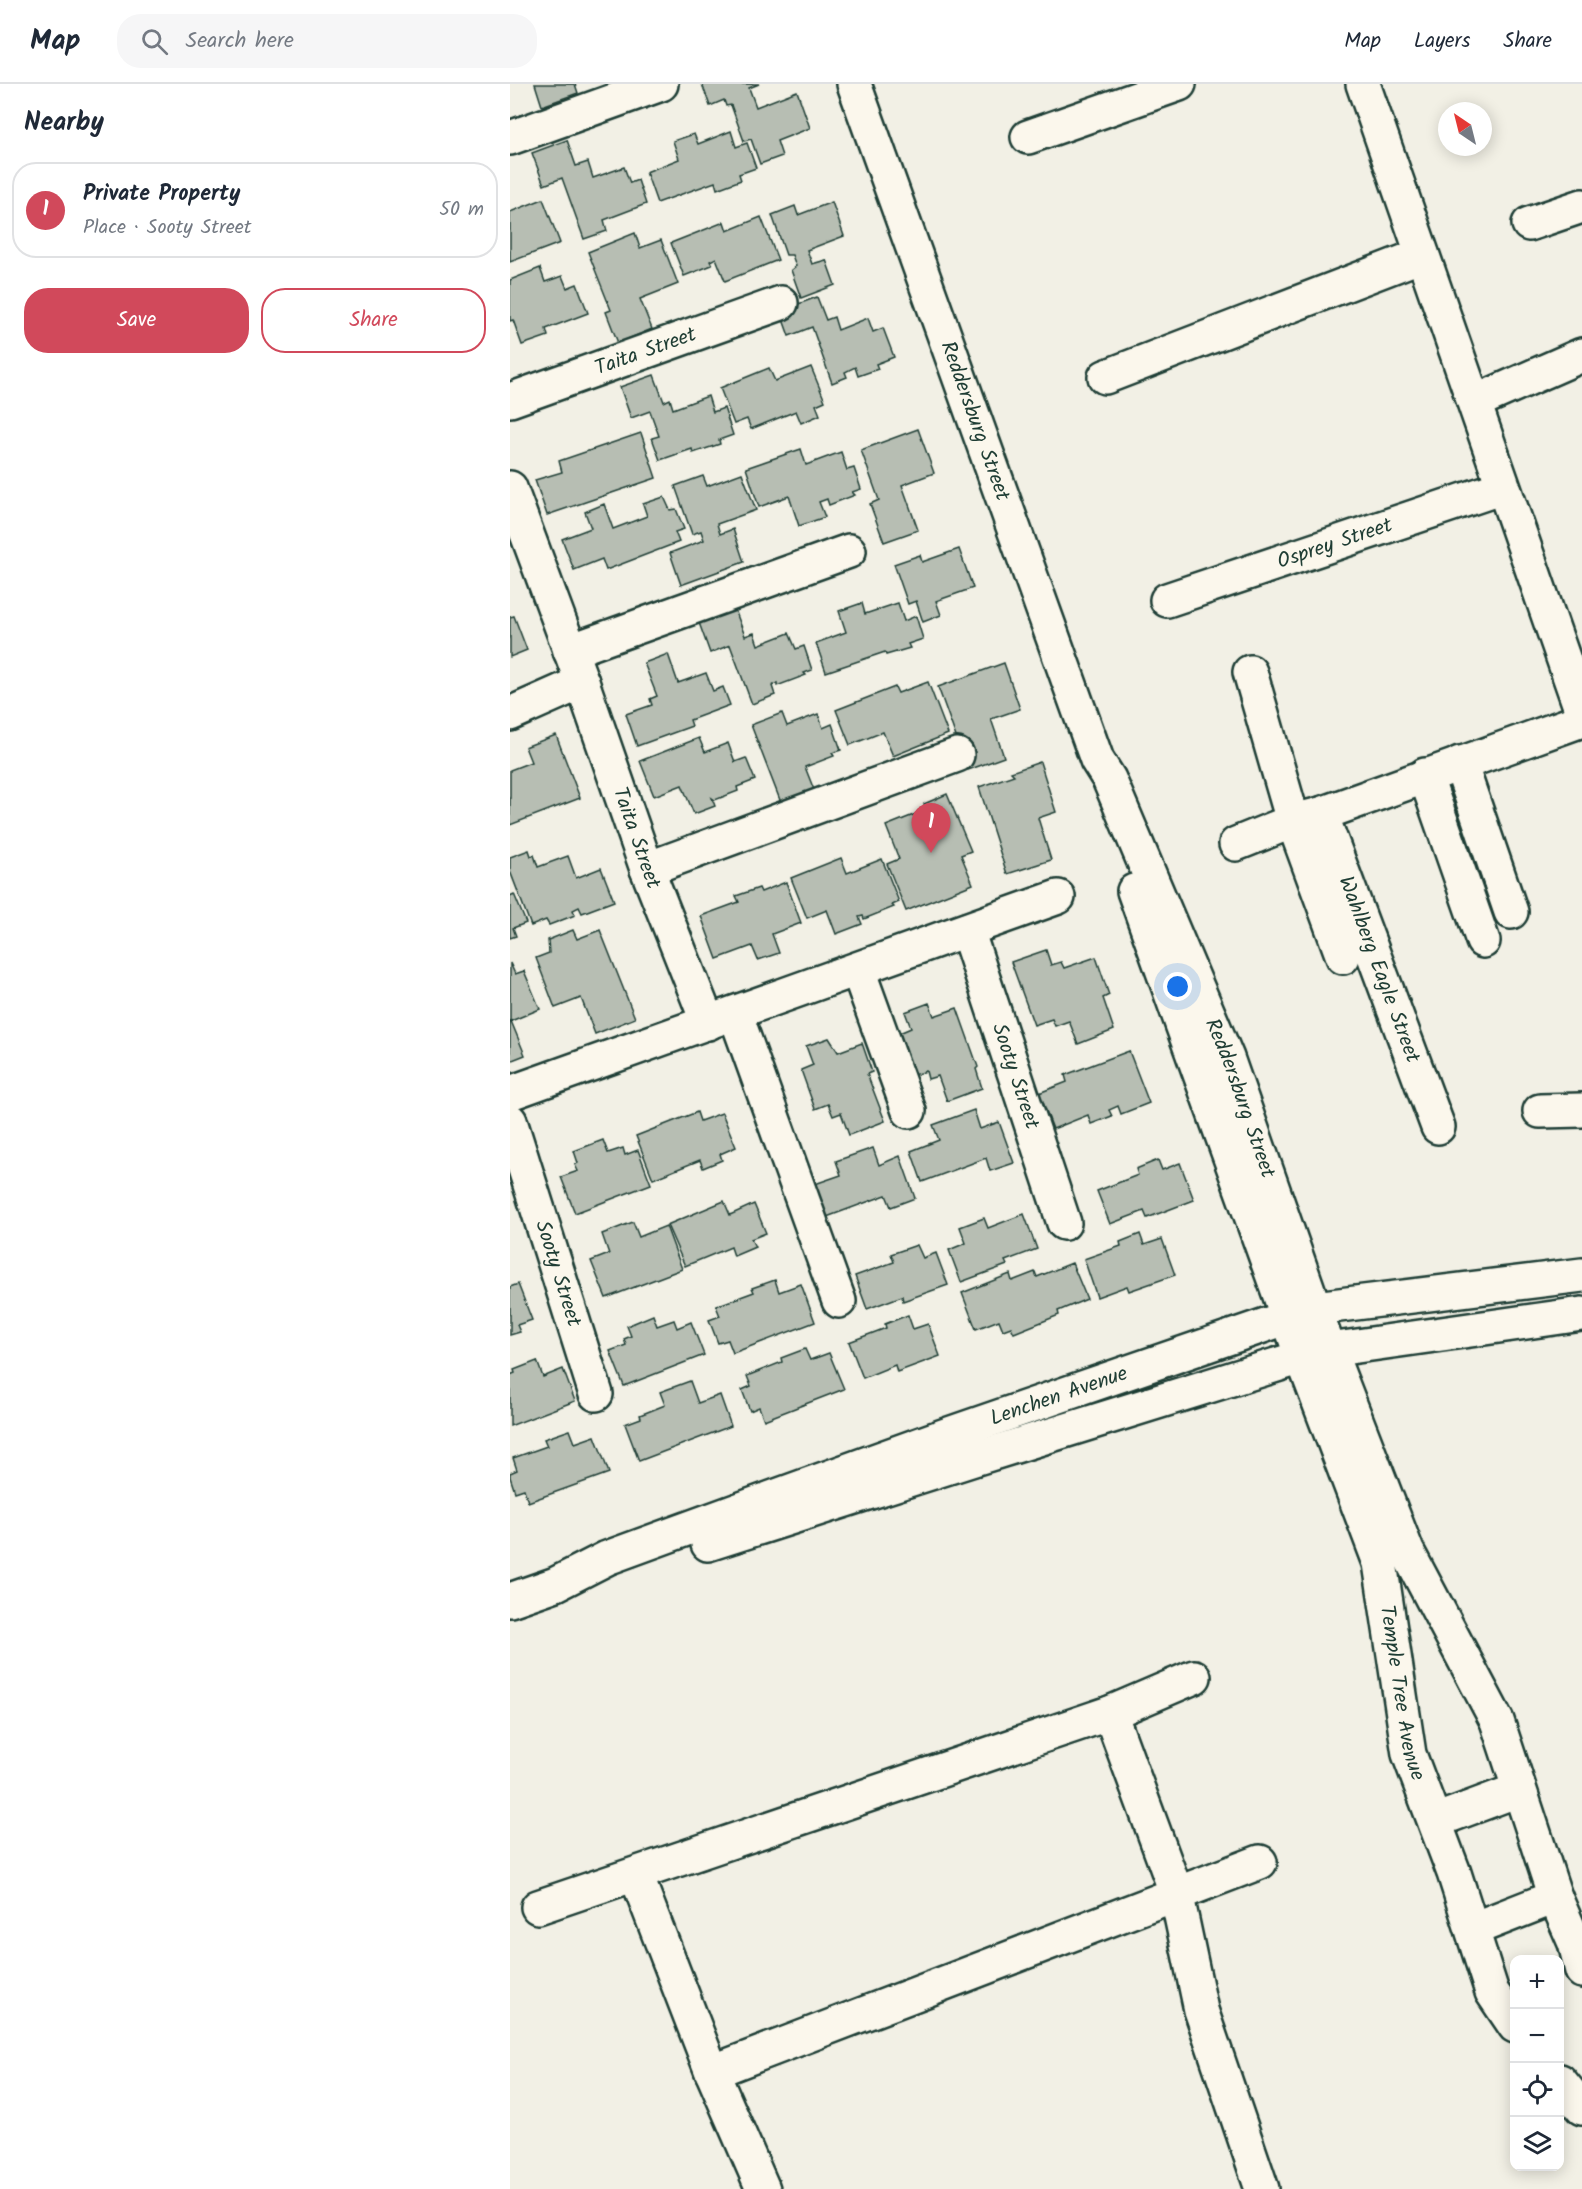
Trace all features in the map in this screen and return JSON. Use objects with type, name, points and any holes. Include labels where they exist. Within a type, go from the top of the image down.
[{"type":"street","points":[[510,138],[661,84]]},
{"type":"street","name":"Reddersburg Street","points":[[854,84],[1097,760],[1109,779],[1227,1058],[1301,1313],[1316,1354]]},
{"type":"street","points":[[1028,137],[1179,84]]},
{"type":"street","points":[[1363,84],[1582,712]]},
{"type":"street","points":[[1529,224],[1582,206]]},
{"type":"street","points":[[1105,377],[1422,255]]},
{"type":"street","name":"Taita Street","points":[[510,400],[782,303]]},
{"type":"street","points":[[1475,402],[1582,355]]},
{"type":"street","name":"Osprey Street","points":[[1167,600],[1503,487]]},
{"type":"street","name":"Taita Street","points":[[511,494],[582,682],[647,869],[722,1018]]},
{"type":"street","points":[[570,651],[849,551]]},
{"type":"street","name":"Wahlberg Eagle Street","points":[[1250,672],[1307,818],[1438,1127]]},
{"type":"street","points":[[510,714],[582,682]]},
{"type":"street","points":[[1236,844],[1582,720]]},
{"type":"street","points":[[647,869],[957,756]]},
{"type":"street","points":[[1460,763],[1511,912]]},
{"type":"street","points":[[1425,776],[1484,941]]},
{"type":"street","name":"Wahlberg Eagle Street","points":[[1307,818],[1343,957]]},
{"type":"street","points":[[510,1093],[1058,897]]},
{"type":"street","name":"Sooty Street","points":[[967,930],[1064,1223]]},
{"type":"street","points":[[858,970],[909,1111]]},
{"type":"street","points":[[722,1018],[839,1301]]},
{"type":"street","points":[[1540,1112],[1582,1110]]},
{"type":"street","name":"Sooty Street","points":[[510,1121],[596,1394]]},
{"type":"street","name":"Lenchen Avenue","points":[[510,1600],[556,1584],[607,1558],[943,1436],[1301,1313],[1582,1275]]},
{"type":"street","name":"Lenchen Avenue","points":[[556,1584],[614,1573],[655,1561],[966,1461],[1316,1354],[1582,1314]]},
{"type":"street","name":"Temple Tree Avenue","points":[[1316,1354],[1407,1551],[1497,1721],[1555,1897],[1575,1942],[1582,1971]]},
{"type":"street","name":"Temple Tree Avenue","points":[[1316,1354],[1380,1563],[1409,1754],[1473,1929],[1492,1992],[1510,2019]]},
{"type":"street","points":[[538,1907],[1110,1713],[1194,1677]]},
{"type":"street","points":[[1110,1713],[1176,1892],[1201,2010],[1262,2189]]},
{"type":"street","points":[[1435,1821],[1518,1790]]},
{"type":"street","points":[[711,2072],[1176,1892],[1260,1862]]},
{"type":"street","points":[[636,1875],[711,2072],[764,2189]]},
{"type":"street","points":[[1473,1929],[1555,1897]]},
{"type":"street","points":[[1564,2085],[1582,2108]]},
{"type":"building","points":[[535,84],[575,84],[578,93],[542,106]]},
{"type":"building","points":[[702,84],[759,84],[749,88],[756,107],[797,91],[810,128],[777,141],[782,156],[760,164],[751,139],[744,141],[731,105],[726,106],[724,100],[710,106]]},
{"type":"building","points":[[731,131],[736,147],[747,143],[756,168],[739,174],[741,180],[717,189],[715,182],[657,203],[646,172],[679,159],[673,141],[694,134],[698,144]]},
{"type":"building","points":[[567,140],[576,166],[588,162],[593,178],[624,167],[630,183],[638,180],[646,204],[604,220],[607,231],[584,239],[562,178],[544,185],[532,153]]},
{"type":"building","points":[[543,199],[560,243],[510,262],[510,212]]},
{"type":"building","points":[[832,202],[844,236],[807,250],[812,264],[826,260],[835,285],[801,298],[791,270],[796,266],[792,255],[786,255],[772,215],[795,206],[798,215]]},
{"type":"building","points":[[761,217],[778,260],[725,281],[716,258],[710,261],[712,265],[684,276],[671,243],[724,222],[727,231]]},
{"type":"building","points":[[635,233],[640,248],[661,240],[678,284],[640,299],[652,329],[618,343],[606,312],[611,310],[588,252]]},
{"type":"building","points":[[540,268],[545,282],[562,276],[567,288],[577,284],[588,313],[546,329],[548,336],[522,345],[513,320],[510,321],[510,280]]},
{"type":"building","points":[[817,297],[826,320],[834,317],[838,330],[868,318],[873,332],[883,328],[894,357],[876,364],[878,369],[858,376],[855,367],[845,372],[847,377],[832,383],[812,327],[789,336],[780,311]]},
{"type":"building","points":[[811,367],[825,401],[816,405],[820,415],[801,423],[796,411],[751,429],[747,419],[734,424],[720,388],[769,368],[775,381]]},
{"type":"building","points":[[654,375],[664,402],[670,399],[673,409],[708,396],[713,412],[724,408],[733,435],[719,440],[720,444],[693,453],[692,449],[660,460],[652,438],[659,436],[650,411],[631,418],[620,387]]},
{"type":"building","points":[[918,429],[934,473],[902,485],[918,530],[884,542],[870,504],[879,500],[861,450]]},
{"type":"building","points":[[641,433],[656,478],[547,515],[535,480],[562,472],[559,461]]},
{"type":"building","points":[[801,449],[806,465],[841,452],[847,470],[854,468],[861,489],[852,492],[855,495],[829,505],[827,499],[819,502],[825,517],[799,526],[789,496],[759,507],[746,468]]},
{"type":"building","points":[[742,473],[756,510],[717,524],[720,534],[733,529],[744,562],[681,585],[670,553],[704,540],[701,531],[692,534],[675,486],[703,476],[707,486]]},
{"type":"building","points":[[664,497],[670,510],[676,509],[684,529],[675,532],[679,542],[606,570],[602,559],[574,570],[562,539],[591,528],[585,512],[604,504],[613,529],[647,516],[643,504]]},
{"type":"building","points":[[959,549],[973,588],[936,601],[941,615],[923,622],[916,601],[908,604],[894,564],[920,555],[922,562]]},
{"type":"building","points":[[862,603],[865,614],[898,603],[904,621],[916,616],[923,639],[908,644],[910,648],[886,655],[885,652],[826,672],[816,643],[846,632],[839,611]]},
{"type":"building","points":[[734,607],[745,636],[754,633],[758,645],[789,633],[796,649],[804,646],[812,670],[804,673],[806,675],[777,686],[777,683],[772,686],[775,695],[752,704],[730,645],[710,653],[698,620]]},
{"type":"building","points":[[514,616],[527,650],[510,657],[510,617]]},
{"type":"building","points":[[668,654],[678,683],[706,673],[713,691],[723,687],[730,705],[690,720],[692,726],[637,746],[626,714],[652,705],[650,699],[657,696],[644,663]]},
{"type":"building","points":[[1004,663],[1020,709],[991,719],[1004,757],[968,770],[938,687]]},
{"type":"building","points":[[928,682],[948,734],[893,756],[883,732],[850,745],[836,710],[895,687],[898,693]]},
{"type":"building","points":[[782,713],[787,726],[818,714],[823,728],[832,724],[841,750],[832,753],[834,756],[805,767],[818,800],[785,813],[751,725]]},
{"type":"building","points":[[556,735],[580,798],[510,825],[510,770],[531,762],[525,747]]},
{"type":"building","points":[[699,738],[705,752],[728,743],[735,762],[746,758],[755,780],[737,787],[738,791],[715,800],[712,798],[715,806],[694,814],[682,785],[654,796],[640,761]]},
{"type":"building","points":[[1040,762],[1056,812],[1038,818],[1051,860],[1007,874],[979,787],[1014,775],[1011,772]]},
{"type":"building","points":[[947,794],[971,851],[961,855],[973,884],[906,911],[887,864],[899,859],[886,826],[926,810],[924,804]]},
{"type":"building","points":[[529,850],[531,856],[534,855],[538,867],[568,856],[576,878],[601,868],[614,901],[582,913],[579,907],[573,910],[575,915],[549,925],[546,920],[531,926],[510,871],[510,857]]},
{"type":"building","points":[[841,858],[847,873],[882,859],[899,902],[892,905],[894,907],[864,919],[863,916],[859,917],[862,924],[836,934],[827,910],[807,918],[791,878]]},
{"type":"building","points":[[786,882],[801,923],[772,934],[779,953],[758,960],[752,946],[717,959],[701,916],[739,902],[736,896],[759,888],[761,892]]},
{"type":"building","points":[[514,894],[526,923],[513,928],[516,936],[510,938],[510,896]]},
{"type":"building","points":[[573,930],[577,939],[600,930],[635,1018],[595,1034],[581,998],[555,1008],[536,958],[549,953],[548,940]]},
{"type":"building","points":[[1046,950],[1051,965],[1061,962],[1064,968],[1096,957],[1109,995],[1103,998],[1114,1030],[1078,1044],[1069,1021],[1055,1026],[1052,1019],[1034,1025],[1011,962]]},
{"type":"building","points":[[510,963],[515,974],[524,971],[540,1009],[511,1021],[525,1055],[510,1061]]},
{"type":"building","points":[[929,1003],[934,1016],[957,1008],[978,1067],[976,1069],[982,1088],[947,1101],[938,1076],[928,1079],[926,1071],[912,1076],[897,1034],[911,1028],[905,1012]]},
{"type":"building","points":[[829,1038],[838,1052],[862,1043],[872,1072],[867,1074],[885,1121],[849,1135],[841,1113],[833,1116],[828,1104],[815,1109],[801,1070],[813,1065],[806,1046]]},
{"type":"building","points":[[1129,1051],[1149,1103],[1121,1114],[1118,1106],[1109,1110],[1112,1116],[1091,1124],[1088,1115],[1053,1129],[1039,1093],[1067,1082],[1065,1075]]},
{"type":"building","points":[[974,1110],[980,1129],[999,1122],[1014,1163],[990,1171],[986,1158],[922,1182],[911,1151],[939,1140],[933,1125]]},
{"type":"building","points":[[697,1112],[700,1121],[722,1113],[736,1147],[720,1154],[722,1160],[703,1168],[700,1160],[653,1179],[636,1136]]},
{"type":"building","points":[[603,1140],[608,1153],[623,1148],[625,1155],[638,1150],[651,1184],[575,1213],[561,1177],[578,1171],[574,1151]]},
{"type":"building","points":[[873,1148],[879,1165],[900,1156],[915,1198],[891,1207],[886,1195],[824,1218],[812,1185],[841,1175],[836,1161]]},
{"type":"building","points":[[1158,1160],[1162,1170],[1180,1163],[1194,1200],[1147,1218],[1144,1211],[1110,1224],[1097,1191],[1138,1175],[1136,1169]]},
{"type":"building","points":[[724,1201],[730,1215],[754,1204],[766,1233],[751,1239],[755,1247],[734,1256],[731,1247],[685,1266],[667,1225]]},
{"type":"building","points":[[1024,1214],[1037,1249],[1005,1261],[1007,1265],[961,1282],[949,1250],[966,1243],[960,1227],[984,1218],[988,1228]]},
{"type":"building","points":[[633,1222],[639,1237],[666,1226],[682,1269],[606,1298],[591,1261],[609,1254],[602,1234]]},
{"type":"building","points":[[1140,1234],[1144,1245],[1162,1239],[1175,1275],[1129,1291],[1127,1286],[1097,1297],[1084,1259],[1121,1246],[1120,1242]]},
{"type":"building","points":[[917,1245],[923,1258],[936,1253],[948,1285],[903,1301],[902,1296],[867,1309],[855,1276],[894,1262],[891,1254]]},
{"type":"building","points":[[1072,1263],[1087,1299],[1058,1311],[1059,1315],[1014,1333],[1011,1327],[1003,1330],[999,1320],[976,1329],[962,1293],[1010,1274],[1012,1281],[1035,1272],[1037,1277]]},
{"type":"building","points":[[775,1280],[779,1292],[801,1284],[815,1322],[733,1353],[728,1340],[718,1343],[709,1320],[720,1316],[716,1306],[754,1292],[752,1288]]},
{"type":"building","points":[[518,1284],[532,1320],[517,1325],[520,1332],[510,1335],[510,1287]]},
{"type":"building","points":[[653,1315],[657,1326],[674,1320],[677,1328],[691,1322],[704,1355],[624,1386],[610,1351],[626,1345],[624,1339],[631,1336],[627,1326]]},
{"type":"building","points":[[908,1315],[913,1329],[928,1324],[940,1356],[897,1372],[895,1365],[863,1378],[849,1342],[886,1328],[885,1324]]},
{"type":"building","points":[[805,1349],[810,1360],[829,1353],[844,1389],[764,1420],[759,1407],[750,1411],[742,1390],[751,1386],[747,1376],[782,1362],[781,1358]]},
{"type":"building","points":[[537,1361],[543,1377],[563,1369],[575,1401],[510,1426],[510,1375],[515,1373],[514,1370]]},
{"type":"building","points":[[690,1381],[698,1403],[720,1395],[731,1426],[639,1461],[625,1424],[665,1405],[660,1392]]},
{"type":"building","points":[[570,1430],[575,1443],[595,1436],[609,1473],[528,1502],[524,1489],[515,1492],[510,1477],[510,1473],[517,1470],[513,1458],[547,1446],[544,1439]]},
{"type":"place","name":"Private Property","points":[[931,853]]}]
